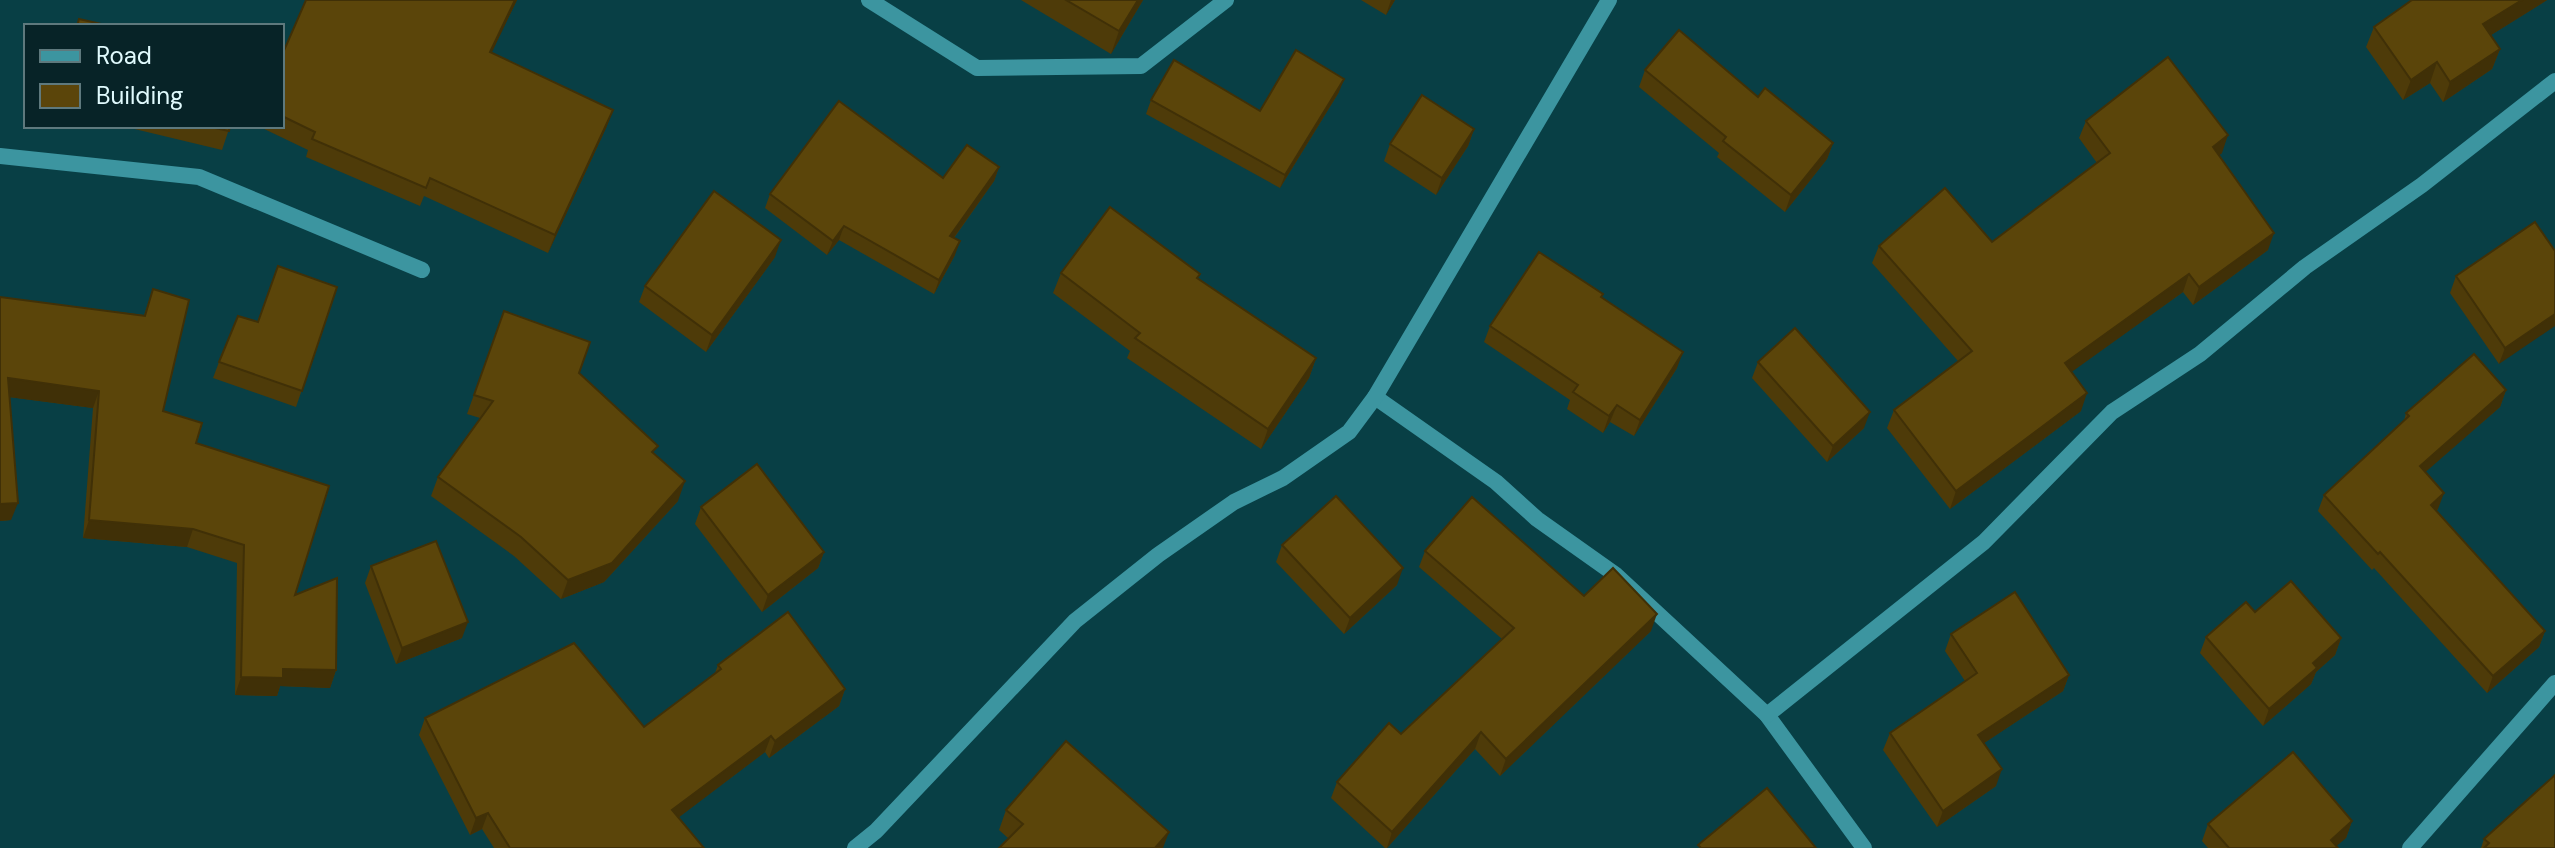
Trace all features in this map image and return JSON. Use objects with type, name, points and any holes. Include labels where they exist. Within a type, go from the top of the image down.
[{"type":"street","points":[[869,0],[977,68],[1141,66],[1226,0]]},
{"type":"street","points":[[855,848],[876,831],[1075,621],[1158,555],[1234,502],[1283,478],[1349,432],[1375,397],[1609,0]]},
{"type":"street","points":[[1767,715],[1984,542],[2112,412],[2200,354],[2305,267],[2422,185],[2555,81]]},
{"type":"street","points":[[0,156],[199,177],[422,270]]},
{"type":"street","points":[[1375,397],[1496,482],[1537,519],[1616,575],[1767,715],[1864,848]]},
{"type":"street","points":[[2410,848],[2555,683]]},
{"type":"building","points":[[306,0],[515,0],[490,52],[613,110],[555,235],[430,178],[426,188],[312,139],[315,132],[284,117],[284,50]]},
{"type":"building","points":[[1066,0],[1138,0],[1119,31]]},
{"type":"building","points":[[2412,0],[2522,0],[2483,24],[2500,49],[2450,82],[2437,62],[2411,80],[2374,27]]},
{"type":"building","points":[[79,19],[101,24],[78,24]]},
{"type":"building","points":[[1679,30],[1758,97],[1765,88],[1833,143],[1791,195],[1723,141],[1726,137],[1645,70]]},
{"type":"building","points":[[1296,50],[1344,79],[1285,175],[1151,100],[1174,60],[1260,111]]},
{"type":"building","points":[[2168,57],[2228,135],[2213,147],[2274,233],[2199,287],[2189,274],[2065,363],[2087,393],[1956,491],[1894,410],[1972,351],[1879,246],[1945,188],[1992,242],[2110,153],[2086,121]]},
{"type":"building","points":[[1422,95],[1474,129],[1442,178],[1390,144]]},
{"type":"building","points":[[839,101],[943,178],[967,145],[999,167],[950,236],[960,241],[939,280],[844,226],[833,241],[770,194]]},
{"type":"building","points":[[714,191],[781,240],[712,335],[645,286]]},
{"type":"building","points":[[1110,207],[1200,274],[1197,278],[1316,358],[1268,429],[1135,338],[1140,333],[1061,273]]},
{"type":"building","points":[[2535,222],[2555,251],[2555,314],[2505,348],[2456,276]]},
{"type":"building","points":[[1539,252],[1683,352],[1640,420],[1617,405],[1609,416],[1573,392],[1578,385],[1490,326]]},
{"type":"building","points":[[278,266],[337,287],[302,391],[219,362],[238,316],[258,322]]},
{"type":"building","points":[[153,289],[189,300],[163,411],[202,423],[196,443],[329,486],[295,595],[337,578],[336,670],[283,669],[283,678],[241,677],[244,545],[193,529],[89,520],[99,391],[8,378],[18,503],[0,504],[0,297],[145,316]]},
{"type":"building","points":[[504,311],[590,342],[579,373],[658,446],[652,452],[685,481],[612,563],[568,580],[521,537],[438,477],[493,401],[474,395]]},
{"type":"building","points":[[1795,328],[1870,412],[1833,446],[1758,362]]},
{"type":"building","points":[[2474,354],[2506,390],[2420,466],[2444,493],[2431,505],[2545,631],[2493,676],[2324,495],[2409,416],[2406,413]]},
{"type":"building","points":[[757,464],[824,552],[768,595],[701,507]]},
{"type":"building","points":[[1336,496],[1403,568],[1350,618],[1282,545]]},
{"type":"building","points":[[1472,497],[1584,596],[1613,568],[1657,614],[1506,759],[1481,732],[1392,832],[1337,782],[1389,723],[1401,734],[1514,628],[1425,551]]},
{"type":"building","points":[[436,541],[468,622],[402,648],[371,566]]},
{"type":"building","points":[[2291,581],[2341,638],[2313,663],[2317,668],[2269,709],[2206,637],[2246,602],[2255,612]]},
{"type":"building","points":[[2015,592],[2069,675],[1978,735],[2002,769],[1943,811],[1890,733],[1977,673],[1951,634]]},
{"type":"building","points":[[788,612],[845,689],[775,741],[771,736],[672,810],[704,848],[510,848],[488,813],[476,818],[425,718],[574,643],[644,727],[721,669],[718,665]]},
{"type":"building","points":[[1066,741],[1169,832],[1155,848],[999,848],[1023,824],[1006,810]]},
{"type":"building","points":[[2293,752],[2352,821],[2331,840],[2338,848],[2229,848],[2208,824]]},
{"type":"building","points":[[2555,775],[2555,848],[2484,848],[2489,843],[2484,839]]},
{"type":"building","points":[[1767,788],[1816,848],[1701,848],[1698,845]]}]
